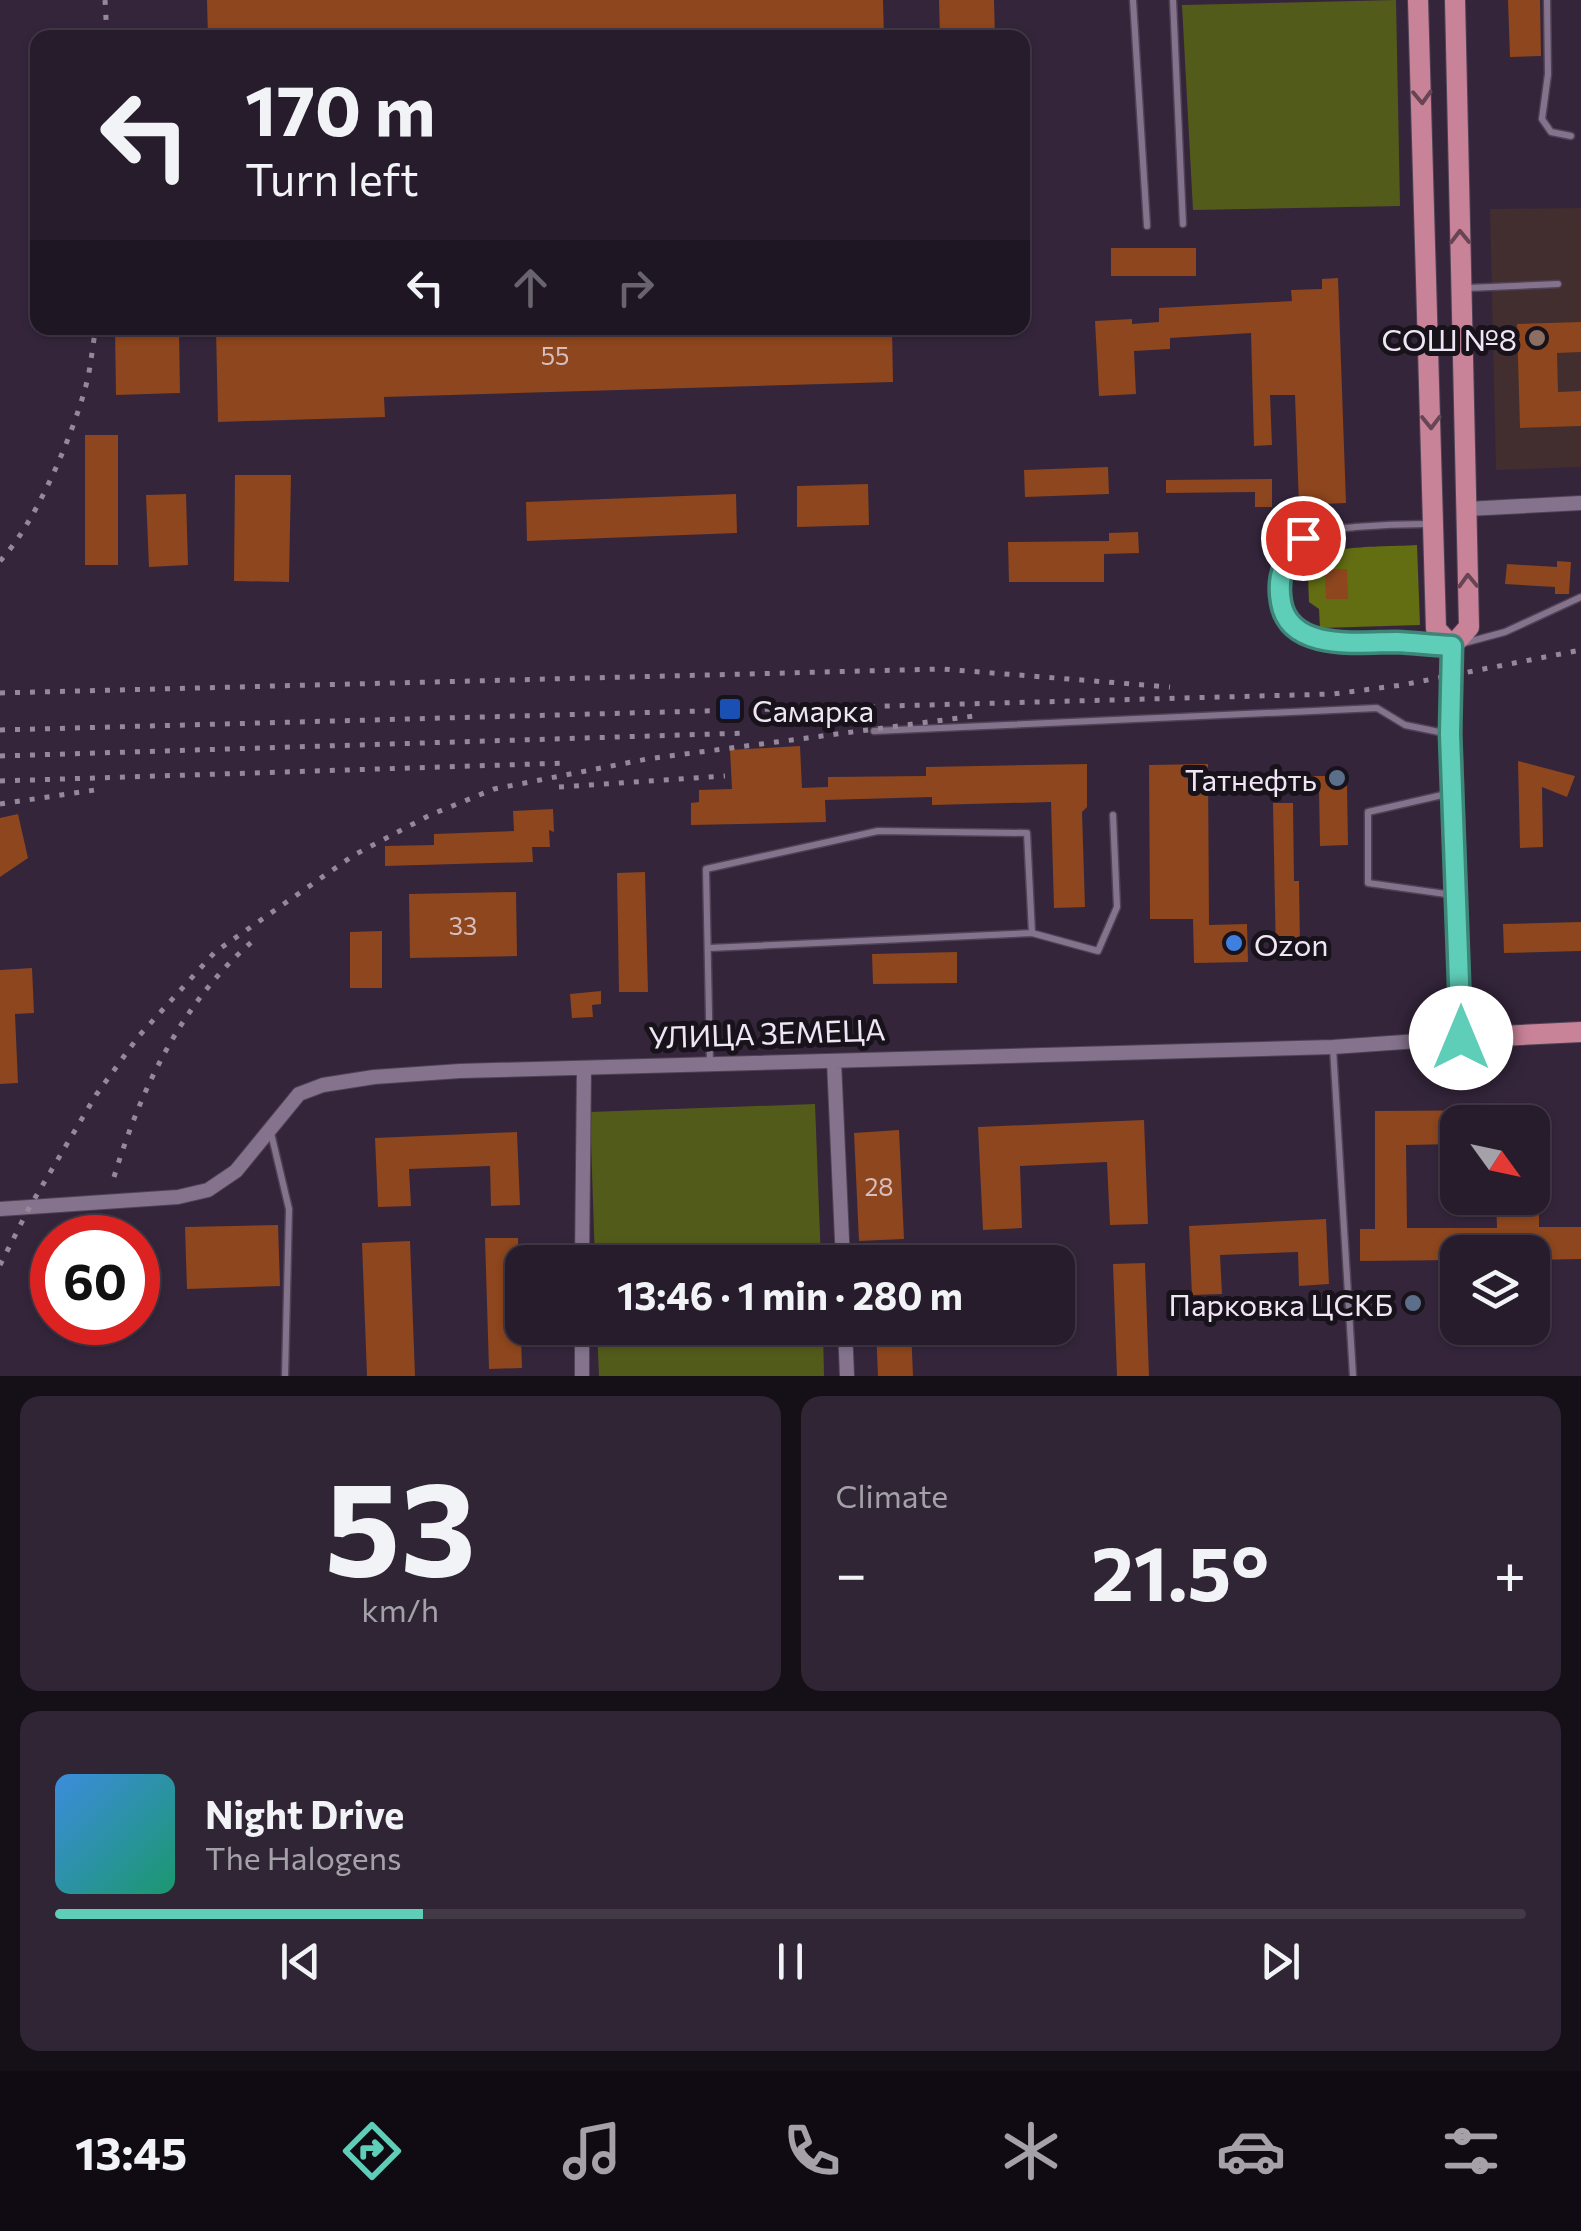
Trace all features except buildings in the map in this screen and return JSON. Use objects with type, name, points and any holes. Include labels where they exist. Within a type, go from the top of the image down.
[{"type":"main road","points":[[1418,0],[1436,629],[1452,646]]},
{"type":"main road","points":[[1455,0],[1470,627],[1452,646],[1450,734],[1461,1038]]},
{"type":"main road","name":"УЛИЦА ЗЕМЕЦА","points":[[1461,1038],[1581,1032]]},
{"type":"street","points":[[1466,510],[1581,503]]},
{"type":"street","name":"УЛИЦА ЗЕМЕЦА","points":[[0,1209],[178,1197],[208,1190],[236,1171],[299,1094],[374,1077],[460,1071],[1333,1047],[1461,1038]]},
{"type":"street","points":[[834,1061],[841,1245]]},
{"type":"street","points":[[582,1245],[584,1068]]},
{"type":"street","points":[[582,1345],[582,1376]]},
{"type":"street","points":[[847,1345],[848,1376]]},
{"type":"lane","points":[[1133,0],[1147,226]]},
{"type":"lane","points":[[1173,0],[1183,224]]},
{"type":"lane","points":[[1547,0],[1548,74],[1542,119],[1551,132],[1571,136]]},
{"type":"lane","points":[[1460,289],[1558,284]]},
{"type":"lane","points":[[1433,524],[1313,532],[1290,553],[1281,571],[1282,612],[1314,638],[1336,643],[1452,646],[1505,632],[1581,597]]},
{"type":"lane","points":[[874,731],[1377,708],[1405,725],[1450,734]]},
{"type":"lane","points":[[1452,793],[1368,812],[1368,883],[1457,896]]},
{"type":"lane","points":[[709,948],[1032,933],[1098,951],[1116,908],[1113,815]]},
{"type":"lane","points":[[710,1064],[706,868],[878,831],[1027,833],[1032,933]]},
{"type":"lane","points":[[1333,1047],[1353,1376]]},
{"type":"lane","points":[[269,1128],[289,1209],[285,1376]]},
{"type":"lane","points":[[1351,1300],[1377,1300]]},
{"type":"shaded area","name":"СОШ №8","points":[[1581,208],[1581,467],[1496,470],[1490,209]]},
{"type":"green space","points":[[1396,0],[1400,206],[1193,210],[1182,5]]},
{"type":"green space","points":[[1417,545],[1420,625],[1320,628],[1319,609],[1309,602],[1312,561],[1345,549]]},
{"type":"green space","points":[[815,1104],[820,1245],[594,1245],[590,1112]]},
{"type":"green space","points":[[598,1345],[823,1345],[824,1376],[599,1376]]},
{"type":"railway","points":[[105,0],[107,30]]},
{"type":"railway","points":[[0,561],[39,504],[61,456],[85,389],[95,335]]},
{"type":"railway","points":[[0,730],[1333,694],[1402,685],[1581,650]]},
{"type":"railway","points":[[0,693],[942,669],[1170,687]]},
{"type":"railway","points":[[0,1265],[96,1095],[138,1037],[215,952],[354,855],[430,815],[494,789],[647,759],[974,716]]},
{"type":"railway","points":[[0,756],[747,733]]},
{"type":"railway","points":[[0,781],[567,763]]},
{"type":"railway","points":[[559,787],[725,776]]},
{"type":"railway","points":[[0,804],[95,790]]},
{"type":"railway","points":[[114,1177],[137,1111],[168,1047],[206,989],[255,939]]},
{"type":"place","name":"СОШ №8","points":[[1537,338]]},
{"type":"place","name":"Самарка","points":[[730,709]]},
{"type":"place","name":"Татнефть","points":[[1337,778]]},
{"type":"place","name":"Ozon","points":[[1234,943]]},
{"type":"place","name":"Парковка ЦСКБ","points":[[1413,1303]]},
{"type":"route","points":[[1303,538],[1281,571],[1279,592],[1282,612],[1296,626],[1314,638],[1336,643],[1452,646],[1450,734],[1461,1038]]}]
